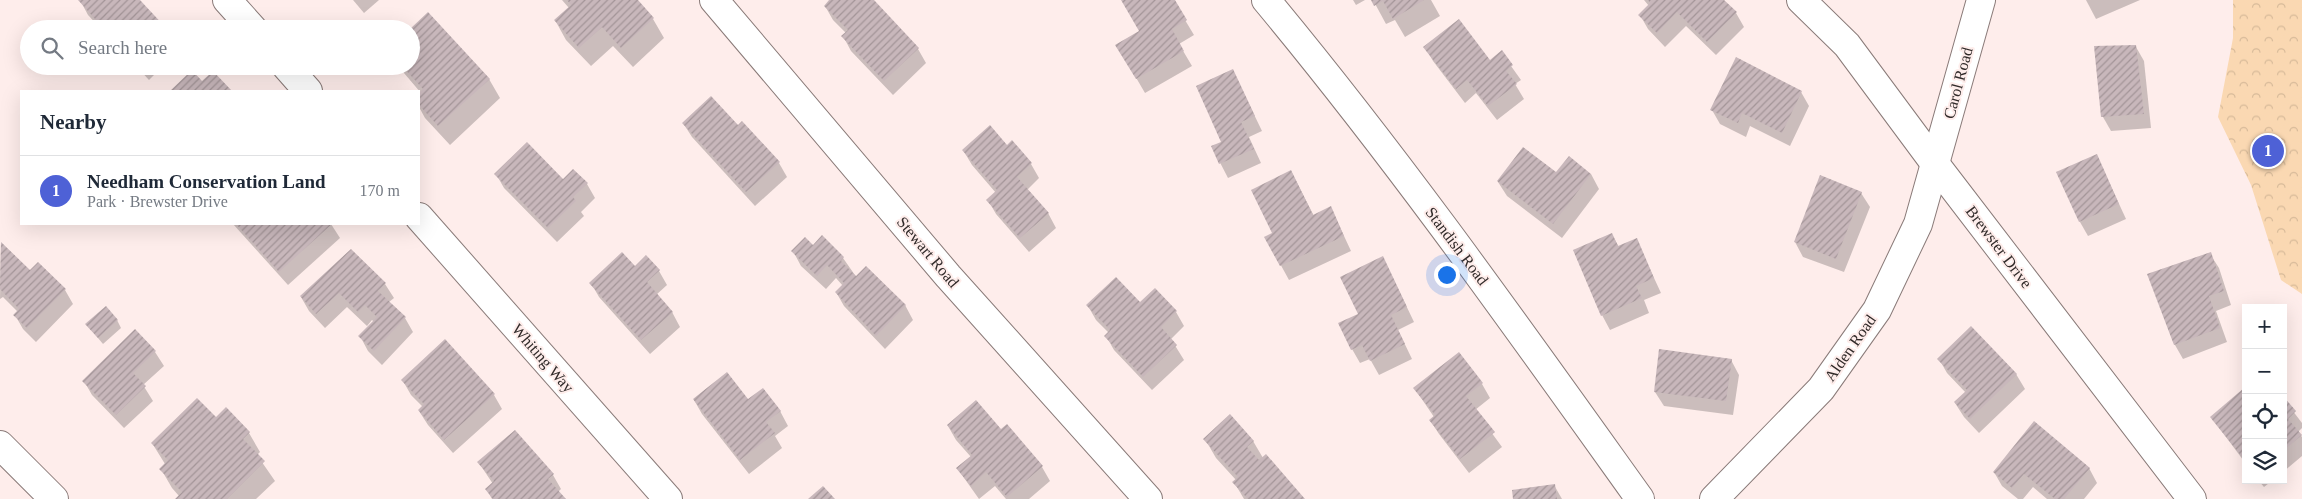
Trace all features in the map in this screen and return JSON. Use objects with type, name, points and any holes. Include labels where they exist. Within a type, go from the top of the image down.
[{"type":"street","points":[[227,0],[245,20]]},
{"type":"street","name":"Stewart Road","points":[[714,0],[948,276],[1148,499]]},
{"type":"street","name":"Standish Road","points":[[1266,0],[1328,74],[1468,260],[1640,499]]},
{"type":"street","name":"Brewster Drive","points":[[1800,0],[1847,45],[1936,165],[2192,499]]},
{"type":"street","name":"Carol Road","points":[[1936,165],[1981,0]]},
{"type":"street","points":[[294,75],[307,90]]},
{"type":"street","name":"Alden Road","points":[[1714,499],[1821,389],[1877,310],[1918,224],[1936,165]]},
{"type":"street","name":"Whiting Way","points":[[420,218],[668,499]]},
{"type":"street","points":[[0,445],[54,499]]},
{"type":"green space","points":[[2233,0],[2302,0],[2302,294],[2281,280],[2251,185],[2218,117],[2233,38]]},
{"type":"building","points":[[78,0],[140,0],[159,20],[96,20]]},
{"type":"building","points":[[567,0],[638,0],[654,18],[621,48],[602,27],[579,48],[554,20],[571,5]]},
{"type":"building","points":[[829,0],[874,0],[919,48],[884,81],[841,36],[848,30],[824,6]]},
{"type":"building","points":[[1121,0],[1175,0],[1187,20],[1172,29],[1184,51],[1136,79],[1115,45],[1139,31]]},
{"type":"building","points":[[1371,0],[1424,0],[1393,19],[1383,1],[1374,6]]},
{"type":"building","points":[[1648,0],[1724,0],[1737,12],[1707,42],[1677,12],[1657,33],[1638,15],[1650,3]]},
{"type":"building","points":[[428,12],[490,79],[438,126],[420,106],[420,92],[423,89],[410,75],[420,75],[420,20]]},
{"type":"building","points":[[1459,19],[1490,60],[1502,50],[1513,65],[1506,71],[1517,84],[1488,106],[1467,80],[1456,89],[1423,47]]},
{"type":"building","points":[[2136,45],[2144,114],[2101,117],[2094,46]]},
{"type":"building","points":[[1736,57],[1802,91],[1782,133],[1742,113],[1738,123],[1710,110]]},
{"type":"building","points":[[1233,69],[1255,116],[1241,122],[1254,149],[1219,164],[1211,146],[1221,142],[1196,86]]},
{"type":"building","points":[[187,75],[197,75],[202,81],[209,75],[217,75],[231,90],[171,90]]},
{"type":"building","points":[[711,96],[738,125],[742,121],[780,162],[746,192],[682,123]]},
{"type":"building","points":[[990,125],[1007,145],[1012,140],[1032,163],[1017,177],[1049,213],[1020,238],[986,200],[997,190],[962,150]]},
{"type":"building","points":[[527,142],[563,179],[573,169],[588,183],[573,197],[576,201],[548,228],[494,174]]},
{"type":"building","points":[[1523,147],[1556,172],[1569,156],[1591,174],[1553,224],[1497,181]]},
{"type":"building","points":[[2097,154],[2119,204],[2079,222],[2056,172]]},
{"type":"building","points":[[1291,170],[1313,215],[1331,206],[1344,236],[1280,266],[1264,237],[1272,233],[1251,190]]},
{"type":"building","points":[[1820,175],[1862,192],[1836,259],[1794,242]]},
{"type":"building","points":[[237,225],[331,225],[279,272]]},
{"type":"building","points":[[1612,233],[1618,246],[1637,238],[1654,278],[1636,286],[1642,298],[1601,316],[1573,250]]},
{"type":"building","points":[[822,235],[844,257],[841,261],[856,276],[866,266],[906,305],[876,336],[835,292],[844,283],[827,265],[817,276],[791,251],[805,237],[813,245]]},
{"type":"building","points":[[1,242],[30,270],[38,262],[66,289],[27,328],[13,315],[19,309],[0,289]]},
{"type":"building","points":[[351,249],[386,283],[378,291],[406,317],[374,351],[358,336],[377,317],[365,305],[358,312],[339,293],[316,314],[300,296]]},
{"type":"building","points":[[622,252],[635,266],[646,255],[660,270],[647,282],[673,312],[641,340],[589,283]]},
{"type":"building","points":[[2211,252],[2224,291],[2209,296],[2220,328],[2174,345],[2147,274]]},
{"type":"building","points":[[1383,256],[1407,307],[1391,315],[1405,344],[1370,361],[1362,345],[1351,350],[1338,323],[1358,314],[1340,277]]},
{"type":"building","points":[[1116,277],[1140,302],[1155,288],[1177,311],[1161,327],[1177,345],[1143,377],[1104,336],[1110,330],[1086,305]]},
{"type":"building","points":[[106,306],[118,320],[98,338],[85,324]]},
{"type":"building","points":[[1971,326],[2017,374],[1970,419],[1954,402],[1967,390],[1937,359]]},
{"type":"building","points":[[135,329],[156,351],[133,373],[146,386],[116,415],[82,381]]},
{"type":"building","points":[[445,339],[495,394],[444,440],[418,410],[424,404],[401,380]]},
{"type":"building","points":[[1659,349],[1732,359],[1726,401],[1654,392]]},
{"type":"building","points":[[1459,352],[1483,383],[1466,396],[1495,432],[1460,459],[1429,420],[1435,415],[1413,388]]},
{"type":"building","points":[[727,372],[748,399],[763,388],[781,411],[766,422],[775,433],[740,460],[693,399]]},
{"type":"building","points":[[2242,390],[2242,457],[2210,417]]},
{"type":"building","points":[[197,398],[216,417],[226,407],[250,432],[243,439],[265,461],[227,499],[175,499],[182,492],[159,469],[168,460],[151,443]]},
{"type":"building","points":[[976,400],[1001,429],[1007,424],[1043,466],[1007,497],[986,472],[971,486],[956,468],[972,455],[947,425]]},
{"type":"building","points":[[2287,401],[2296,411],[2288,419],[2302,435],[2287,448]]},
{"type":"building","points":[[1230,414],[1254,441],[1247,447],[1259,460],[1266,454],[1305,499],[1248,499],[1232,482],[1238,477],[1203,439]]},
{"type":"building","points":[[2034,421],[2090,468],[2064,499],[2055,499],[2024,474],[2012,488],[1993,472]]},
{"type":"building","points":[[515,430],[554,474],[548,479],[566,499],[493,499],[485,489],[494,481],[477,462]]},
{"type":"building","points":[[1555,484],[1557,499],[1513,499],[1512,490]]},
{"type":"building","points":[[823,486],[835,499],[808,499]]},
{"type":"place","name":"Needham Conservation Land","points":[[2268,151]]}]
